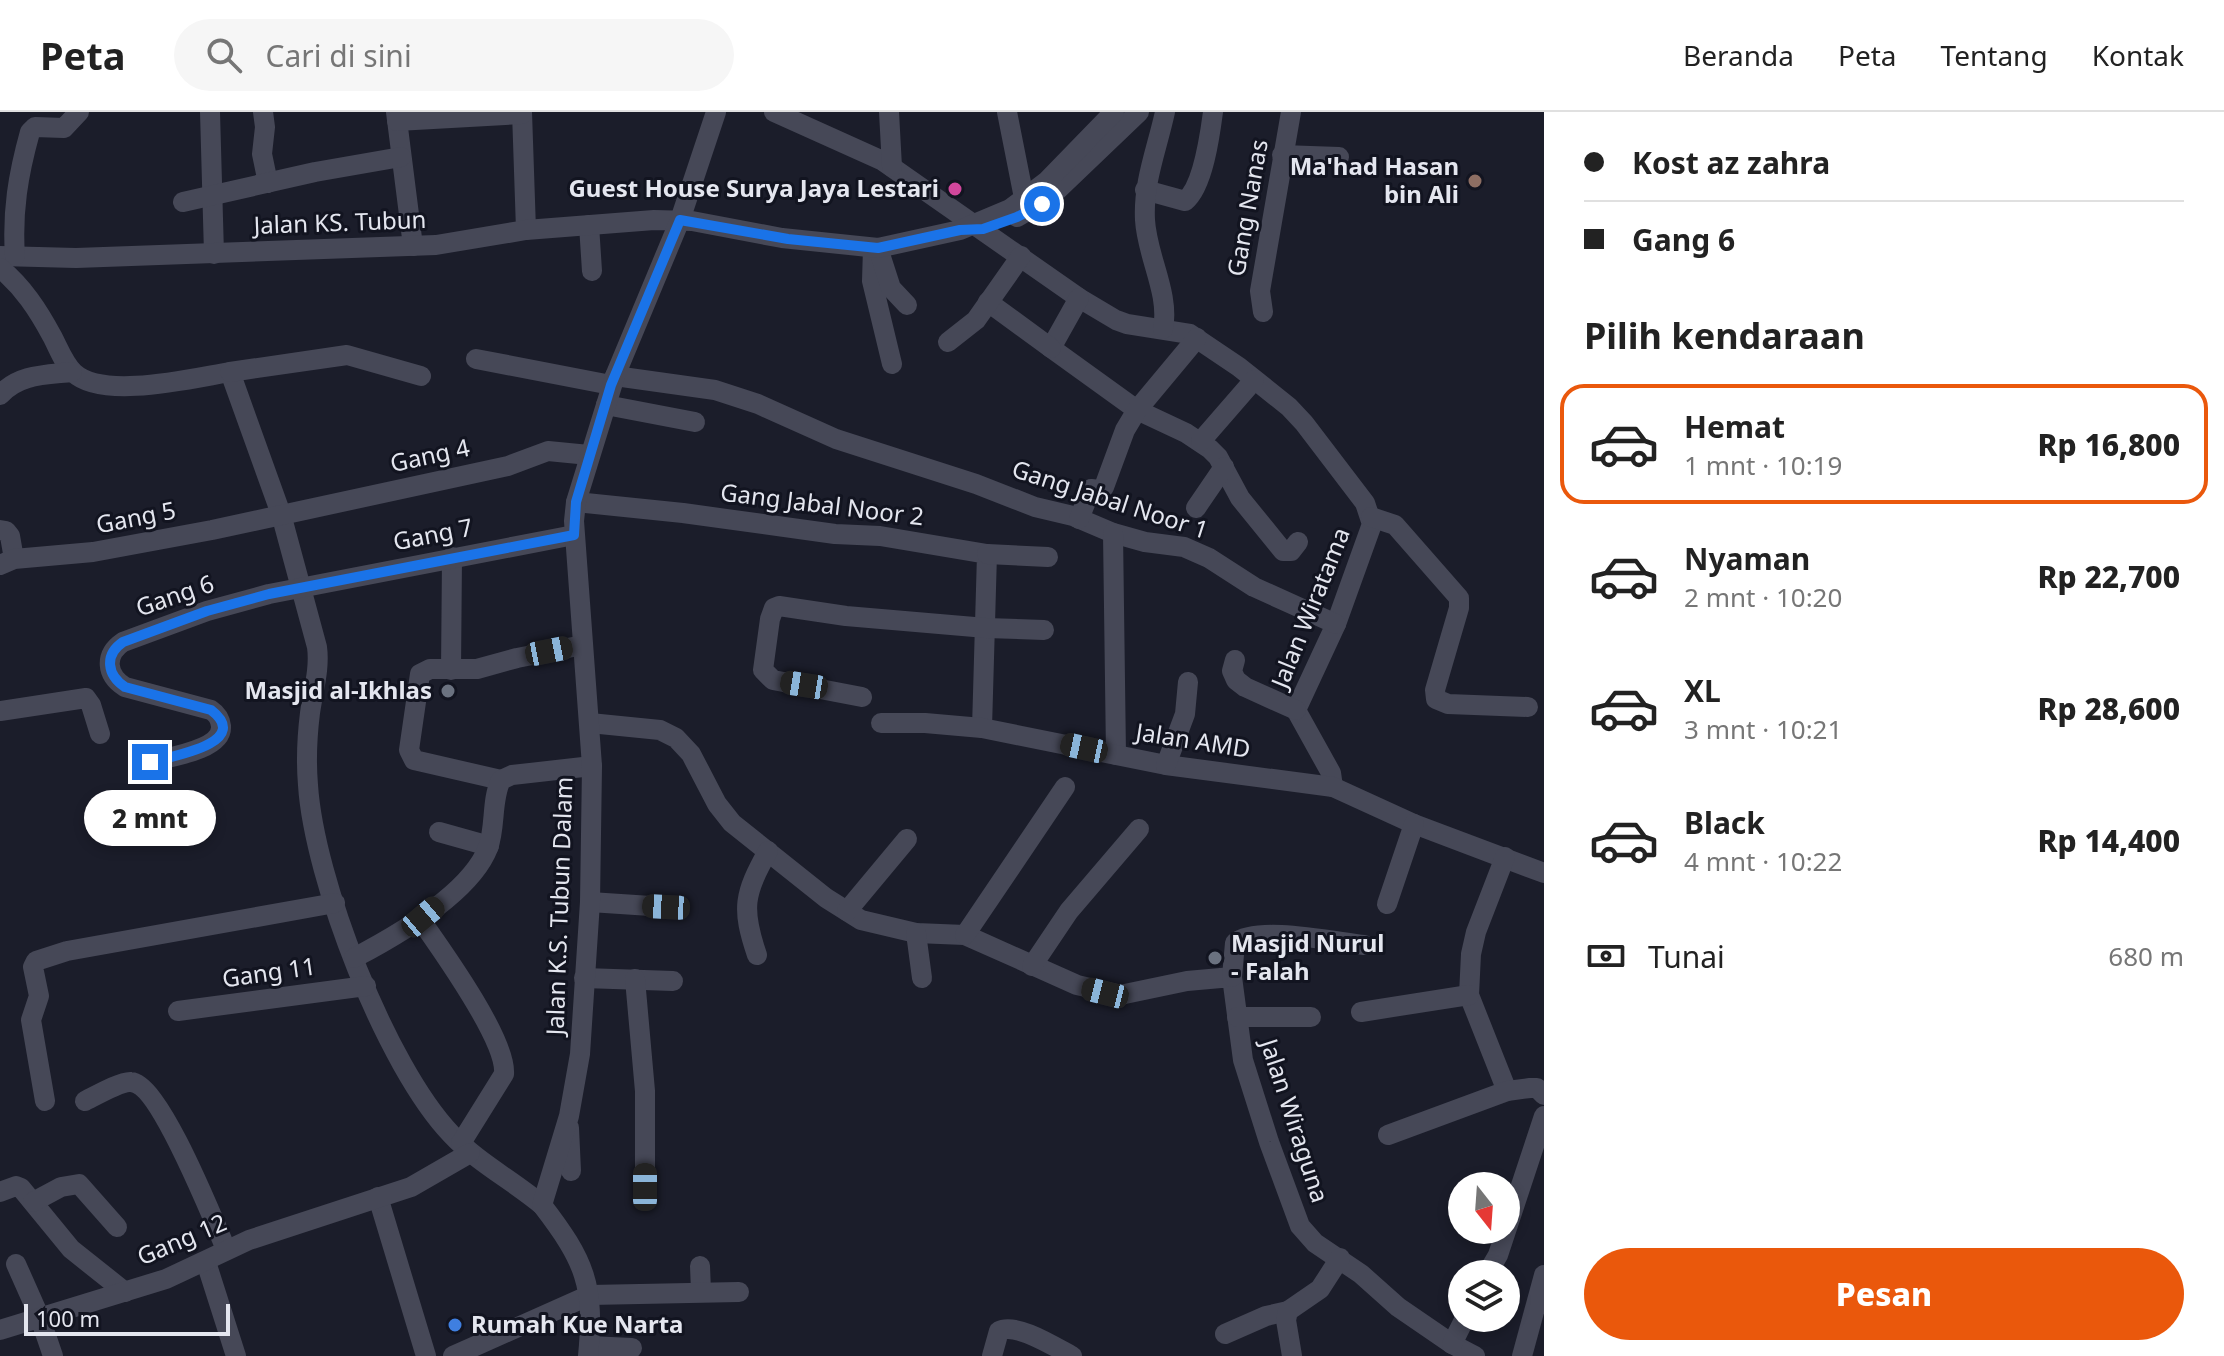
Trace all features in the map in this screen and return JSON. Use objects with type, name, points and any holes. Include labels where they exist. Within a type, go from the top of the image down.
[{"type":"street","points":[[79,112],[64,128],[35,127],[30,132],[17,181],[5,260],[38,310],[72,372],[91,383],[144,385],[347,355],[421,376]]},
{"type":"street","points":[[210,112],[214,254]]},
{"type":"street","points":[[263,112],[262,154],[268,183]]},
{"type":"street","name":"Jalan K.S. Tubun Dalam","points":[[542,1205],[569,1116],[580,1054],[590,902],[592,766],[574,535],[576,502],[611,389],[680,220],[715,112]]},
{"type":"street","name":"Jalan Wiratama","points":[[774,112],[870,153],[972,227],[1021,256],[1079,298],[1127,324],[1181,331],[1197,338],[1254,380],[1267,400],[1304,423],[1357,491],[1371,517],[1371,531],[1336,624],[1296,710],[1331,773],[1333,787]]},
{"type":"street","points":[[889,112],[892,167]]},
{"type":"street","points":[[1007,112],[1026,206]]},
{"type":"street","points":[[1026,206],[1114,112]]},
{"type":"street","points":[[1026,206],[1054,195],[1139,112]]},
{"type":"street","points":[[1163,329],[1165,312],[1148,244],[1145,190],[1165,112]]},
{"type":"street","points":[[1145,190],[1185,201],[1188,199],[1195,188],[1213,112]]},
{"type":"street","name":"Gang Nanas","points":[[1263,312],[1260,291],[1291,112]]},
{"type":"street","points":[[413,246],[397,117],[522,113],[526,230]]},
{"type":"street","points":[[1282,155],[1339,157]]},
{"type":"street","points":[[183,202],[315,172],[401,157]]},
{"type":"street","name":"Jalan KS. Tubun","points":[[5,260],[413,246],[453,243],[526,230],[680,220],[788,239],[876,248],[972,227],[1026,206]]},
{"type":"street","points":[[589,225],[592,271]]},
{"type":"street","points":[[876,248],[891,288],[907,305]]},
{"type":"street","points":[[876,248],[872,281],[892,364]]},
{"type":"street","points":[[948,342],[968,329],[1021,256]]},
{"type":"street","points":[[1051,348],[1079,298]]},
{"type":"street","points":[[988,302],[1137,410],[1201,441],[1218,457],[1240,498],[1283,551],[1291,551],[1298,542]]},
{"type":"street","points":[[1079,519],[1091,489],[1104,487],[1125,430],[1137,410],[1197,338]]},
{"type":"street","points":[[476,359],[611,389],[695,422]]},
{"type":"street","points":[[0,395],[21,378],[72,372]]},
{"type":"street","points":[[230,372],[281,514],[318,654],[308,732],[309,802],[317,841],[354,958],[400,1064],[437,1117],[466,1148],[542,1205],[567,1241],[585,1276],[590,1295],[588,1351],[632,1348]]},
{"type":"street","points":[[1201,441],[1254,380]]},
{"type":"street","name":"Gang Jabal Noor 1","points":[[611,389],[715,390],[758,404],[859,447],[976,484],[1035,507],[1145,542],[1177,545],[1199,553],[1254,587],[1336,624]]},
{"type":"street","name":"Gang 4","points":[[281,514],[508,466],[548,451],[589,455]]},
{"type":"street","points":[[1196,508],[1224,467]]},
{"type":"street","name":"Gang Jabal Noor 2","points":[[576,502],[844,535],[880,536],[987,554],[1048,557]]},
{"type":"street","name":"Gang 5","points":[[7,562],[93,552],[281,514]]},
{"type":"street","points":[[1371,517],[1395,525],[1459,598],[1459,608],[1435,690],[1436,699],[1448,704],[1528,707]]},
{"type":"street","points":[[0,530],[10,536],[7,562]]},
{"type":"street","points":[[1113,533],[1116,755]]},
{"type":"street","name":"Gang 7","points":[[302,587],[574,535]]},
{"type":"street","points":[[982,728],[987,554]]},
{"type":"street","points":[[451,670],[452,557]]},
{"type":"street","name":"Gang 6","points":[[150,762],[212,744],[221,731],[220,719],[211,710],[125,687],[116,681],[110,665],[112,651],[123,642],[207,611],[302,587]]},
{"type":"street","points":[[862,697],[767,677],[763,670],[774,608],[779,606],[846,616],[986,628],[1044,630]]},
{"type":"street","points":[[583,645],[477,669],[430,669],[420,674],[409,750],[414,760],[501,780],[519,774],[592,766]]},
{"type":"street","points":[[1235,660],[1232,672],[1238,683],[1296,710]]},
{"type":"street","points":[[1166,765],[1185,714],[1188,682]]},
{"type":"street","points":[[0,711],[86,698],[100,734]]},
{"type":"street","points":[[590,723],[660,730],[676,738],[691,754],[725,815],[861,920],[916,933],[965,935],[1077,985],[1120,995],[1187,981],[1232,977]]},
{"type":"street","name":"Jalan AMD","points":[[881,723],[982,728],[1166,765],[1333,787]]},
{"type":"street","points":[[354,958],[420,919],[474,869],[489,846],[501,780]]},
{"type":"street","points":[[965,935],[1065,787]]},
{"type":"street","points":[[1333,787],[1414,824],[1544,873]]},
{"type":"street","points":[[1387,904],[1414,824]]},
{"type":"street","points":[[1032,966],[1069,911],[1139,829]]},
{"type":"street","points":[[439,832],[489,846]]},
{"type":"street","points":[[847,911],[907,839]]},
{"type":"street","points":[[757,955],[748,929],[745,907],[752,883],[768,851]]},
{"type":"street","points":[[1505,857],[1476,932],[1471,954],[1469,995],[1507,1091]]},
{"type":"street","points":[[590,902],[666,907]]},
{"type":"street","points":[[45,1101],[31,1020],[39,996],[34,963],[67,951],[335,903]]},
{"type":"street","points":[[420,919],[489,1028],[504,1060],[504,1074],[466,1148]]},
{"type":"street","points":[[916,933],[922,978]]},
{"type":"street","name":"Jalan Wiraguna","points":[[1364,945],[1277,935],[1247,936],[1235,943],[1232,977],[1243,1060],[1300,1226],[1315,1243],[1340,1258],[1398,1307],[1475,1356]]},
{"type":"street","points":[[584,978],[673,981]]},
{"type":"street","points":[[635,979],[645,1091],[645,1187]]},
{"type":"street","name":"Gang 11","points":[[178,1011],[366,986]]},
{"type":"street","points":[[1361,1012],[1469,995]]},
{"type":"street","points":[[1237,1017],[1311,1017]]},
{"type":"street","points":[[85,1101],[129,1082],[137,1085],[178,1140],[226,1249]]},
{"type":"street","points":[[1388,1135],[1507,1091],[1537,1088],[1544,1095]]},
{"type":"street","points":[[569,1116],[571,1171]]},
{"type":"street","points":[[1495,1260],[1544,1116]]},
{"type":"street","name":"Gang 12","points":[[0,1330],[166,1279],[206,1262],[226,1249],[427,1180],[466,1148]]},
{"type":"street","points":[[33,1202],[61,1187],[79,1184],[117,1227]]},
{"type":"street","points":[[0,1192],[18,1186],[71,1249],[125,1292]]},
{"type":"street","points":[[380,1196],[426,1356]]},
{"type":"street","points":[[1225,1334],[1266,1316],[1288,1311],[1320,1289],[1340,1258]]},
{"type":"street","points":[[206,1262],[236,1356]]},
{"type":"street","points":[[16,1264],[53,1356]]},
{"type":"street","points":[[700,1266],[701,1291]]},
{"type":"street","points":[[1522,1356],[1544,1275]]},
{"type":"street","points":[[453,1356],[590,1295],[739,1292]]},
{"type":"street","points":[[1288,1311],[1286,1320],[1292,1356]]},
{"type":"street","points":[[992,1356],[999,1331],[1007,1328],[1030,1335],[1072,1356]]},
{"type":"street","points":[[1452,1344],[1458,1332]]},
{"type":"place","name":"Ma'had Hasan bin Ali","points":[[1475,181]]},
{"type":"place","name":"Guest House Surya Jaya Lestari","points":[[955,189]]},
{"type":"place","name":"Masjid al-Ikhlas","points":[[448,691]]},
{"type":"place","name":"Masjid Nurul - Falah","points":[[1215,958]]},
{"type":"place","name":"Rumah Kue Narta","points":[[455,1325]]},
{"type":"route","points":[[150,762],[212,744],[219,736],[221,724],[214,711],[125,687],[116,681],[111,672],[110,658],[112,651],[123,642],[207,611],[269,594],[574,535],[576,502],[611,385],[680,220],[788,239],[878,248],[960,230],[983,229],[1042,204]]}]
